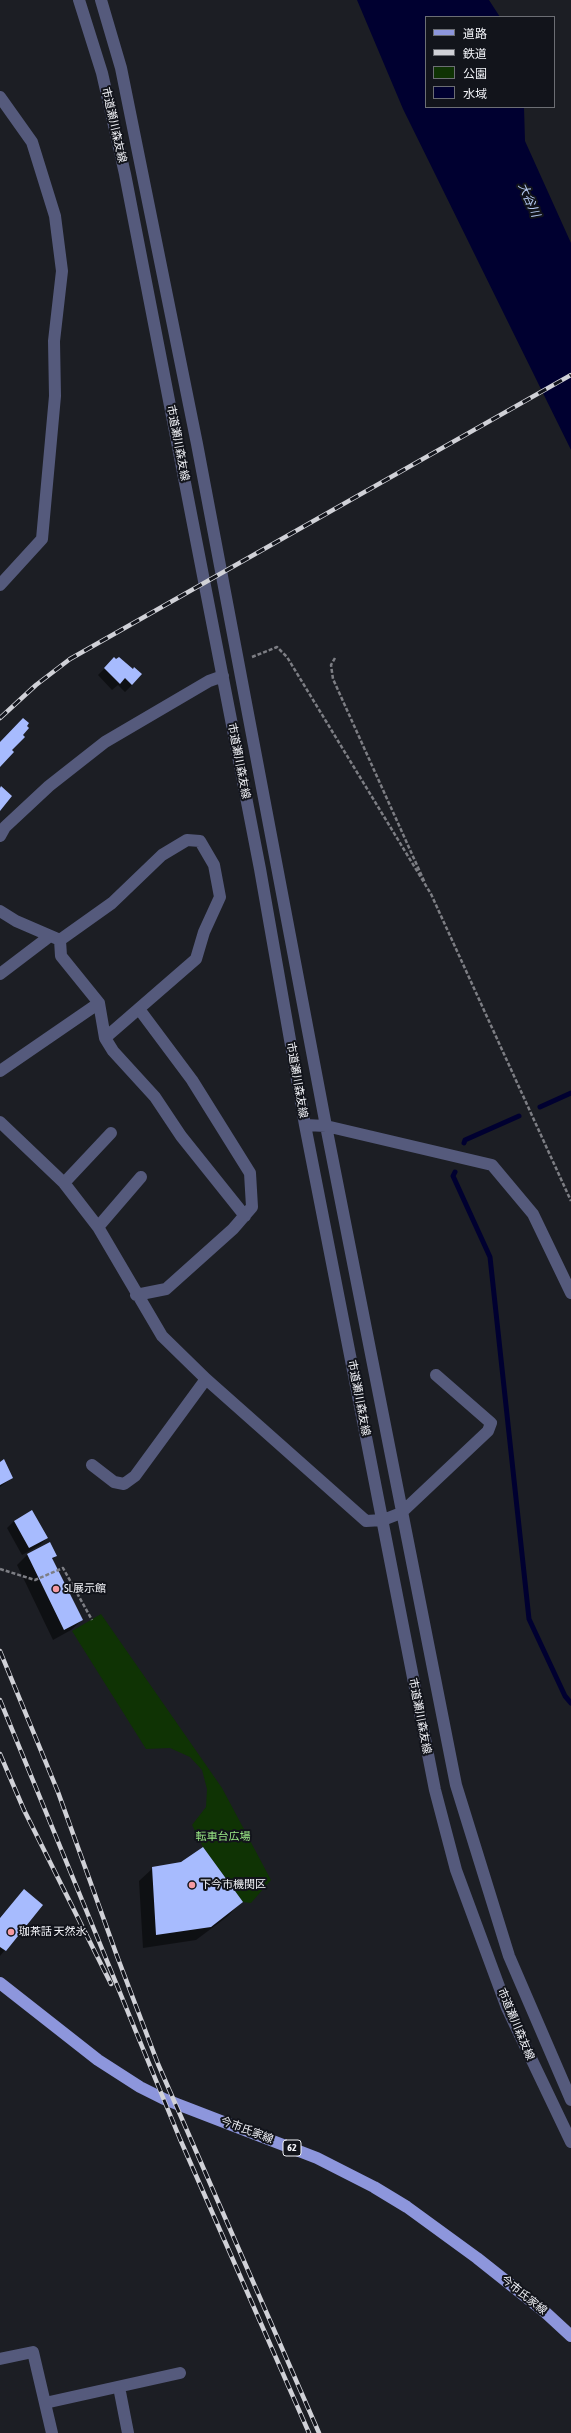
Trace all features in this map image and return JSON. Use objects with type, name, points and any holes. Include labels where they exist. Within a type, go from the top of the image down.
[{"type":"main road","name":"今市氏家線","points":[[0,1983],[98,2060],[140,2087],[164,2099],[317,2158],[374,2186],[407,2207],[477,2258],[545,2312],[571,2336]]},
{"type":"street","name":"市道瀬川森友線","points":[[79,0],[102,73],[125,174],[260,869],[305,1125],[435,1790],[456,1870],[507,2008],[571,2142]]},
{"type":"street","name":"市道瀬川森友線","points":[[101,0],[121,68],[197,444],[326,1126],[401,1513],[456,1785],[510,1956],[571,2100]]},
{"type":"street","points":[[0,97],[32,142],[55,216],[62,271],[54,341],[55,396],[42,539],[0,585]]},
{"type":"street","points":[[0,836],[5,827],[49,786],[105,742],[209,681],[223,676]]},
{"type":"street","points":[[0,974],[112,903],[162,855],[187,840],[200,841],[214,865],[220,897],[204,932],[196,959],[105,1038]]},
{"type":"street","points":[[0,911],[16,921],[55,938],[61,956],[99,1003],[105,1038],[113,1051],[155,1097],[181,1136],[244,1216]]},
{"type":"street","points":[[0,1071],[99,1003]]},
{"type":"street","points":[[136,1295],[166,1289],[233,1230],[252,1207],[250,1174],[192,1080],[139,1009]]},
{"type":"street","points":[[0,1122],[64,1183],[98,1227],[136,1295],[162,1336],[206,1379],[366,1521],[383,1520],[401,1513],[415,1502],[488,1432],[491,1423],[436,1376]]},
{"type":"street","points":[[305,1125],[326,1126],[492,1165],[533,1214],[571,1293]]},
{"type":"street","points":[[64,1183],[111,1133]]},
{"type":"street","points":[[98,1227],[141,1177]]},
{"type":"street","points":[[92,1465],[114,1482],[124,1484],[135,1476],[206,1379]]},
{"type":"street","points":[[0,2359],[33,2352],[52,2433]]},
{"type":"street","points":[[45,2403],[180,2373]]},
{"type":"street","points":[[119,2387],[128,2433]]},
{"type":"path","points":[[252,657],[277,648],[288,657],[431,894]]},
{"type":"path","points":[[335,658],[331,665],[333,679],[571,1201]]},
{"type":"path","points":[[0,1570],[35,1580],[63,1568],[92,1620]]},
{"type":"green space","name":"転車台広場","points":[[101,1614],[222,1788],[271,1880],[251,1903],[243,1902],[203,1847],[192,1825],[206,1807],[207,1789],[202,1770],[190,1757],[170,1748],[146,1749],[72,1631]]},
{"type":"water","name":"大谷川","points":[[357,0],[489,0],[499,16],[425,16],[425,108],[524,108],[525,141],[571,243],[571,450],[403,109]]},
{"type":"building","points":[[114,657],[116,659],[119,657],[133,669],[134,667],[142,674],[132,685],[125,678],[120,684],[104,668]]},
{"type":"building","points":[[23,718],[29,723],[27,726],[29,728],[23,735],[25,737],[12,750],[14,752],[0,767],[0,742]]},
{"type":"building","points":[[1,786],[12,796],[0,811],[0,788]]},
{"type":"building","points":[[4,1459],[13,1478],[0,1485],[0,1462]]},
{"type":"building","points":[[32,1510],[48,1538],[29,1548],[14,1521]]},
{"type":"building","name":"SL展示館","points":[[50,1542],[57,1556],[52,1558],[83,1620],[64,1630],[27,1554]]},
{"type":"building","name":"下今市機関区","points":[[203,1847],[243,1902],[211,1927],[156,1935],[152,1867],[181,1862]]},
{"type":"building","name":"珈茶話 天然氷","points":[[24,1889],[43,1905],[6,1951],[0,1947],[0,1918]]},
{"type":"waterway","points":[[540,1107],[571,1093]]},
{"type":"waterway","points":[[464,1143],[465,1140],[519,1116]]},
{"type":"waterway","points":[[455,1172],[453,1176],[490,1257],[529,1619],[565,1696],[571,1703]]},
{"type":"railway","points":[[0,718],[36,685],[70,659],[571,375]]},
{"type":"railway","points":[[0,1651],[58,1792],[117,1956],[158,2064],[319,2433]]},
{"type":"railway","points":[[0,1700],[180,2139],[309,2433]]},
{"type":"railway","points":[[0,1754],[24,1810],[111,1984]]},
{"type":"place","name":"SL展示館","points":[[56,1589]]},
{"type":"place","name":"下今市機関区","points":[[192,1885]]},
{"type":"place","name":"珈茶話 天然氷","points":[[11,1932]]}]
